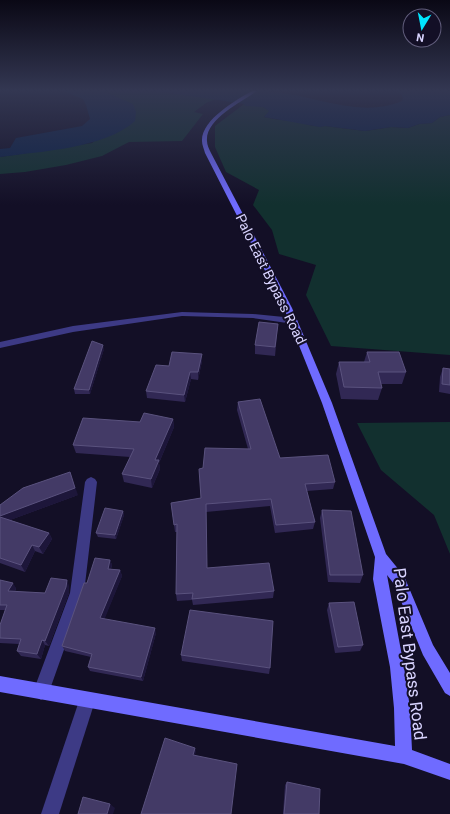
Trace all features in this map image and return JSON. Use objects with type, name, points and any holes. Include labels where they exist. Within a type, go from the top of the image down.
[{"type":"main road","name":"Palo East Bypass Road","points":[[208,129],[204,140],[206,149],[294,321],[327,403],[381,557],[399,580],[428,650],[450,688]]},
{"type":"main road","name":"Palo East Bypass Road","points":[[381,557],[380,579],[397,667],[402,708],[404,756]]},
{"type":"main road","points":[[0,684],[88,701],[404,756],[450,772]]},
{"type":"street","points":[[0,345],[73,329],[182,314],[253,316],[294,321]]},
{"type":"street","points":[[40,692],[77,593],[91,482]]},
{"type":"street","points":[[50,814],[88,701]]},
{"type":"green space","points":[[107,129],[191,129],[182,141],[129,142],[102,156],[66,165],[25,172],[0,174],[0,157],[92,143]]},
{"type":"green space","points":[[215,129],[349,129],[365,131],[378,129],[450,129],[450,355],[331,346],[306,295],[316,265],[279,254],[272,230],[253,205],[259,190],[226,172],[215,147]]},
{"type":"green space","points":[[450,422],[450,554],[434,515],[381,470],[357,423]]},
{"type":"water","points":[[66,129],[123,129],[107,138],[89,143],[53,150],[0,157],[0,149],[10,148],[16,138]]},
{"type":"water","points":[[349,129],[378,129],[365,131]]},
{"type":"building","points":[[259,322],[278,324],[275,347],[255,345]]},
{"type":"building","points":[[92,341],[103,345],[89,390],[74,389]]},
{"type":"building","points":[[172,352],[202,354],[198,372],[190,372],[184,395],[146,391],[156,365],[169,366]]},
{"type":"building","points":[[367,352],[399,352],[406,372],[378,372],[382,388],[344,387],[339,362],[370,362]]},
{"type":"building","points":[[443,368],[450,369],[450,385],[442,384]]},
{"type":"building","points":[[260,399],[280,458],[328,455],[335,482],[305,484],[315,522],[276,525],[271,499],[206,504],[207,568],[269,563],[274,591],[192,599],[193,593],[176,594],[177,524],[174,525],[171,503],[201,498],[199,469],[203,468],[205,448],[251,449],[238,402]]},
{"type":"building","points":[[144,413],[173,419],[155,460],[159,460],[151,479],[122,474],[134,449],[73,445],[83,418],[140,422]]},
{"type":"building","points":[[70,472],[75,488],[0,516],[0,505],[23,488]]},
{"type":"building","points":[[105,508],[123,511],[115,535],[96,533]]},
{"type":"building","points":[[322,510],[351,511],[363,575],[330,575]]},
{"type":"building","points":[[0,517],[49,533],[39,547],[32,545],[21,565],[0,558]]},
{"type":"building","points":[[95,558],[110,560],[108,569],[120,570],[100,618],[155,628],[141,677],[88,667],[92,654],[62,646],[84,583],[87,583]]},
{"type":"building","points":[[51,578],[67,580],[66,587],[45,641],[42,640],[37,654],[17,651],[21,639],[0,638],[0,625],[7,605],[0,605],[0,580],[13,583],[8,591],[45,593]]},
{"type":"building","points":[[354,602],[363,645],[338,647],[329,603]]},
{"type":"building","points":[[190,610],[273,621],[270,668],[181,655]]},
{"type":"building","points":[[165,738],[195,748],[193,755],[237,764],[231,814],[141,814]]},
{"type":"building","points":[[287,782],[320,789],[319,814],[284,814]]},
{"type":"building","points":[[83,797],[110,804],[107,814],[78,814]]}]
